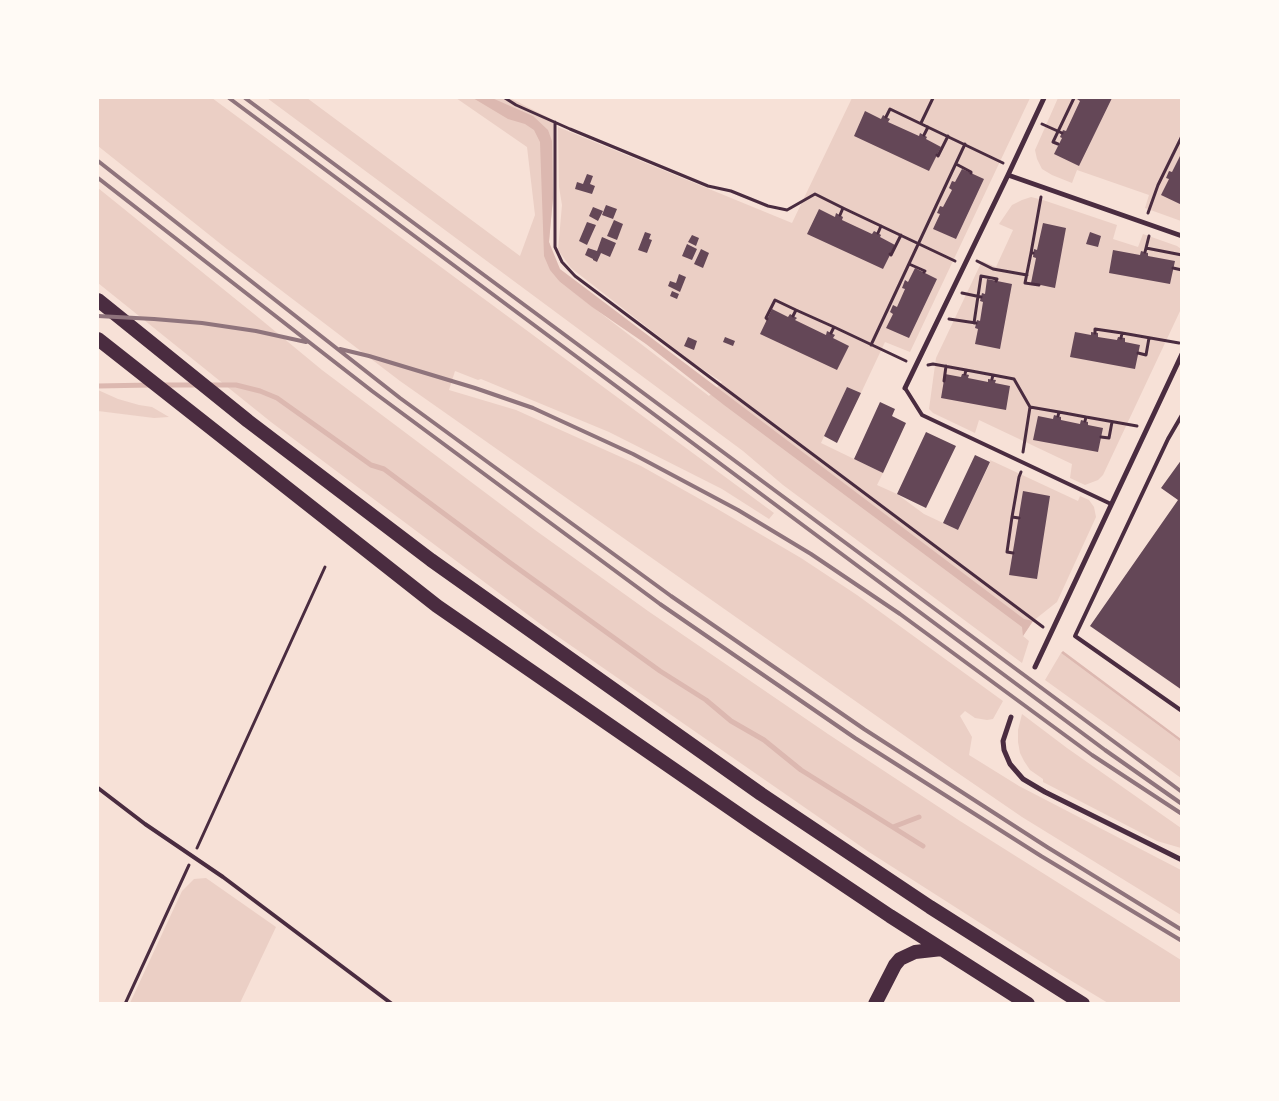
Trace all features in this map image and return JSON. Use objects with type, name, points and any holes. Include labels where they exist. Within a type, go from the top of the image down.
[{"type":"highway","points":[[98,300],[248,421],[432,560],[753,789],[930,907],[1083,1004]]},
{"type":"highway","points":[[98,339],[437,606],[761,830],[1028,1004]]},
{"type":"highway","points":[[875,1004],[900,959],[907,955],[942,949]]},
{"type":"street","points":[[906,388],[1044,98]]},
{"type":"street","points":[[1008,175],[1182,236]]},
{"type":"street","points":[[1035,667],[1182,354]]},
{"type":"street","points":[[1012,717],[1003,741],[1004,750],[1010,764],[1022,779],[1182,860]]},
{"type":"lane","points":[[906,388],[922,415],[1111,504]]},
{"type":"lane","points":[[1182,415],[1168,439],[1075,636],[1182,711]]},
{"type":"lane","points":[[98,788],[392,1004]]},
{"type":"path","points":[[504,98],[555,122],[708,186],[731,192],[768,206],[787,210],[815,194],[964,265]]},
{"type":"path","points":[[921,123],[933,98]]},
{"type":"path","points":[[1058,144],[1054,142],[1074,98]]},
{"type":"path","points":[[886,117],[890,109],[921,123],[1002,162],[1008,175]]},
{"type":"path","points":[[1033,120],[1060,132]]},
{"type":"path","points":[[555,122],[555,247],[562,262],[575,276],[1034,619],[1051,634]]},
{"type":"path","points":[[924,135],[928,127]]},
{"type":"path","points":[[937,155],[948,136]]},
{"type":"path","points":[[1144,223],[1182,136]]},
{"type":"path","points":[[871,345],[949,184],[965,144]]},
{"type":"path","points":[[956,164],[971,173]]},
{"type":"path","points":[[1039,285],[1025,283],[1043,187]]},
{"type":"path","points":[[840,215],[843,208]]},
{"type":"path","points":[[878,233],[881,226]]},
{"type":"path","points":[[1152,226],[1145,250],[1182,255]]},
{"type":"path","points":[[890,254],[892,255],[901,235]]},
{"type":"path","points":[[968,257],[993,269],[1027,275]]},
{"type":"path","points":[[909,264],[924,272]]},
{"type":"path","points":[[1173,268],[1182,270]]},
{"type":"path","points":[[940,317],[975,323],[981,276],[997,279],[996,281]]},
{"type":"path","points":[[952,292],[979,296]]},
{"type":"path","points":[[767,319],[775,300],[916,366],[933,364],[965,372],[1014,379],[1030,407],[1021,461],[1023,469],[1019,478],[1007,552],[1013,553]]},
{"type":"path","points":[[793,316],[796,310]]},
{"type":"path","points":[[831,333],[834,327]]},
{"type":"path","points":[[1095,333],[1095,329],[1182,344]]},
{"type":"path","points":[[1138,353],[1146,355],[1149,338]]},
{"type":"path","points":[[944,381],[946,366]]},
{"type":"path","points":[[1030,407],[1085,419],[1147,428]]},
{"type":"path","points":[[1101,437],[1109,438],[1112,422]]},
{"type":"path","points":[[1012,517],[1019,518]]},
{"type":"path","points":[[125,1004],[325,567]]},
{"type":"shaded area","points":[[98,98],[212,98],[774,513],[769,519],[722,489],[609,432],[481,379],[478,380],[455,371],[449,390],[516,410],[641,466],[801,558],[857,595],[1003,701],[993,719],[975,718],[965,711],[960,716],[972,737],[969,755],[1019,786],[1181,870],[1181,915],[1022,817],[400,381],[227,249],[98,146]]},
{"type":"shaded area","points":[[267,98],[307,98],[520,256],[535,215],[527,147],[456,98],[510,98],[553,120],[553,198],[549,242],[560,282],[709,396],[722,382],[693,363],[571,268],[558,250],[562,205],[559,187],[558,127],[792,223],[852,98],[1030,98],[910,352],[885,342],[861,393],[847,387],[821,443],[883,473],[877,485],[897,494],[924,514],[958,530],[990,460],[1078,501],[1080,496],[1089,500],[1094,507],[1096,517],[1057,602],[1033,621],[1023,636],[1029,641],[1022,663],[783,485],[743,451]]},
{"type":"shaded area","points":[[473,98],[492,98],[533,116],[548,130],[552,141],[553,198],[549,242],[560,269],[1024,619],[1033,621],[1023,636],[1022,627],[724,405],[646,344],[592,307],[560,282],[550,270],[544,256],[540,142],[534,130],[525,124],[508,119]]},
{"type":"shaded area","points":[[1058,98],[1181,98],[1181,221],[1145,208],[1149,195],[1077,170],[1072,183],[1042,169],[1035,150]]},
{"type":"shaded area","points":[[98,188],[322,370],[535,530],[648,611],[828,734],[960,821],[1181,960],[1181,1003],[1108,1003],[1060,974],[869,852],[547,629],[271,422],[98,283]]},
{"type":"shaded area","points":[[1031,197],[1117,225],[1113,239],[1138,247],[1143,234],[1181,249],[1181,309],[1103,475],[1098,480],[1085,485],[1070,478],[1072,464],[979,420],[975,433],[933,413],[929,409],[936,358],[982,261],[996,267],[1013,230],[999,224],[1012,205]]},
{"type":"shaded area","points":[[98,390],[118,399],[152,407],[169,417],[154,418],[98,411]]},
{"type":"shaded area","points":[[1063,651],[1181,739],[1181,742],[1061,653]]},
{"type":"shaded area","points":[[1061,653],[1181,742],[1181,778],[1045,680]]},
{"type":"shaded area","points":[[1022,714],[1181,828],[1181,848],[1157,841],[1043,782],[1043,779],[1030,770],[1020,753],[1018,730]]},
{"type":"shaded area","points":[[206,878],[276,927],[240,1003],[130,1003],[182,891],[194,879]]},
{"type":"building","points":[[1078,98],[1112,98],[1079,166],[1054,154],[1062,138],[1060,137],[1063,130],[1066,131],[1080,101]]},
{"type":"building","points":[[865,111],[881,119],[883,115],[890,119],[888,122],[919,136],[920,133],[927,137],[926,139],[941,147],[929,171],[854,136]]},
{"type":"building","points":[[1182,152],[1182,205],[1161,195],[1169,179],[1166,178],[1169,171],[1172,172]]},
{"type":"building","points":[[962,169],[984,179],[956,239],[933,229],[940,214],[937,213],[940,206],[943,207],[952,190],[949,188],[952,181],[955,182]]},
{"type":"building","points":[[587,174],[593,176],[590,184],[595,186],[592,194],[575,189],[577,182],[583,184]]},
{"type":"building","points":[[606,205],[617,209],[613,219],[602,215]]},
{"type":"building","points":[[593,207],[603,211],[598,221],[589,216]]},
{"type":"building","points":[[819,209],[835,217],[836,213],[843,217],[842,220],[872,234],[874,231],[881,235],[880,237],[895,245],[883,269],[807,234]]},
{"type":"building","points":[[614,220],[623,224],[617,240],[607,236]]},
{"type":"building","points":[[587,222],[596,225],[587,245],[579,241]]},
{"type":"building","points":[[1043,223],[1066,228],[1055,288],[1031,283],[1036,258],[1033,257],[1034,249],[1037,250]]},
{"type":"building","points":[[645,232],[651,234],[649,239],[652,240],[647,253],[638,250]]},
{"type":"building","points":[[1090,232],[1101,236],[1098,247],[1086,244]]},
{"type":"building","points":[[692,235],[699,238],[696,246],[688,242]]},
{"type":"building","points":[[602,237],[616,243],[610,257],[601,253],[597,262],[585,255],[588,248],[597,251]]},
{"type":"building","points":[[687,244],[697,249],[692,260],[682,256]]},
{"type":"building","points":[[701,249],[709,253],[703,268],[694,264]]},
{"type":"building","points":[[1113,250],[1140,255],[1141,251],[1148,253],[1148,256],[1175,261],[1170,284],[1109,273]]},
{"type":"building","points":[[915,268],[937,279],[909,338],[886,328],[893,314],[890,312],[893,305],[897,307],[905,289],[902,288],[905,280],[908,282]]},
{"type":"building","points":[[679,274],[686,277],[680,292],[668,286],[670,281],[676,283]]},
{"type":"building","points":[[987,279],[1012,284],[1000,349],[975,344],[978,329],[975,328],[977,320],[980,321],[983,302],[980,301],[982,293],[985,294]]},
{"type":"building","points":[[672,291],[679,294],[677,299],[670,296]]},
{"type":"building","points":[[772,309],[788,317],[790,314],[797,318],[795,320],[826,335],[827,331],[835,335],[833,338],[849,346],[837,370],[760,334]]},
{"type":"building","points":[[1075,332],[1091,335],[1091,332],[1098,333],[1098,337],[1117,340],[1118,337],[1125,338],[1125,342],[1140,345],[1135,369],[1070,357]]},
{"type":"building","points":[[688,337],[697,341],[694,350],[684,346]]},
{"type":"building","points":[[725,337],[735,341],[733,346],[723,342]]},
{"type":"building","points":[[945,374],[961,377],[962,374],[965,374],[969,375],[968,378],[988,382],[988,379],[996,380],[995,383],[1010,386],[1006,410],[941,398]]},
{"type":"building","points":[[847,387],[861,393],[837,443],[824,436]]},
{"type":"building","points":[[880,402],[895,409],[892,416],[906,423],[883,473],[854,459]]},
{"type":"building","points":[[1054,415],[1061,417],[1061,420],[1080,424],[1081,420],[1088,422],[1088,425],[1103,428],[1098,452],[1033,440],[1038,416],[1053,419]]},
{"type":"building","points":[[926,432],[956,446],[926,508],[897,494]]},
{"type":"building","points":[[975,455],[990,462],[958,530],[943,523]]},
{"type":"building","points":[[1182,459],[1182,690],[1090,626],[1178,500],[1161,488]]},
{"type":"building","points":[[1023,491],[1050,496],[1037,579],[1009,575]]},
{"type":"waterway","points":[[98,386],[151,385]]},
{"type":"waterway","points":[[162,385],[199,385]]},
{"type":"waterway","points":[[207,385],[236,385],[260,391],[277,398],[371,465],[384,469],[660,671],[706,700],[731,721],[764,740],[801,770],[923,846]]},
{"type":"waterway","points":[[893,827],[919,817]]},
{"type":"railway","points":[[229,98],[1105,750],[1182,804]]},
{"type":"railway","points":[[245,98],[1182,792]]},
{"type":"railway","points":[[98,161],[400,398],[671,596],[864,729],[1047,847],[1182,930]]},
{"type":"railway","points":[[98,178],[372,391],[660,604],[855,738],[1041,856],[1182,941]]},
{"type":"railway","points":[[98,316],[202,323],[256,331],[306,342]]},
{"type":"railway","points":[[340,349],[475,388],[533,408],[633,454],[738,510],[811,554],[900,614],[1092,755],[1182,814]]}]
